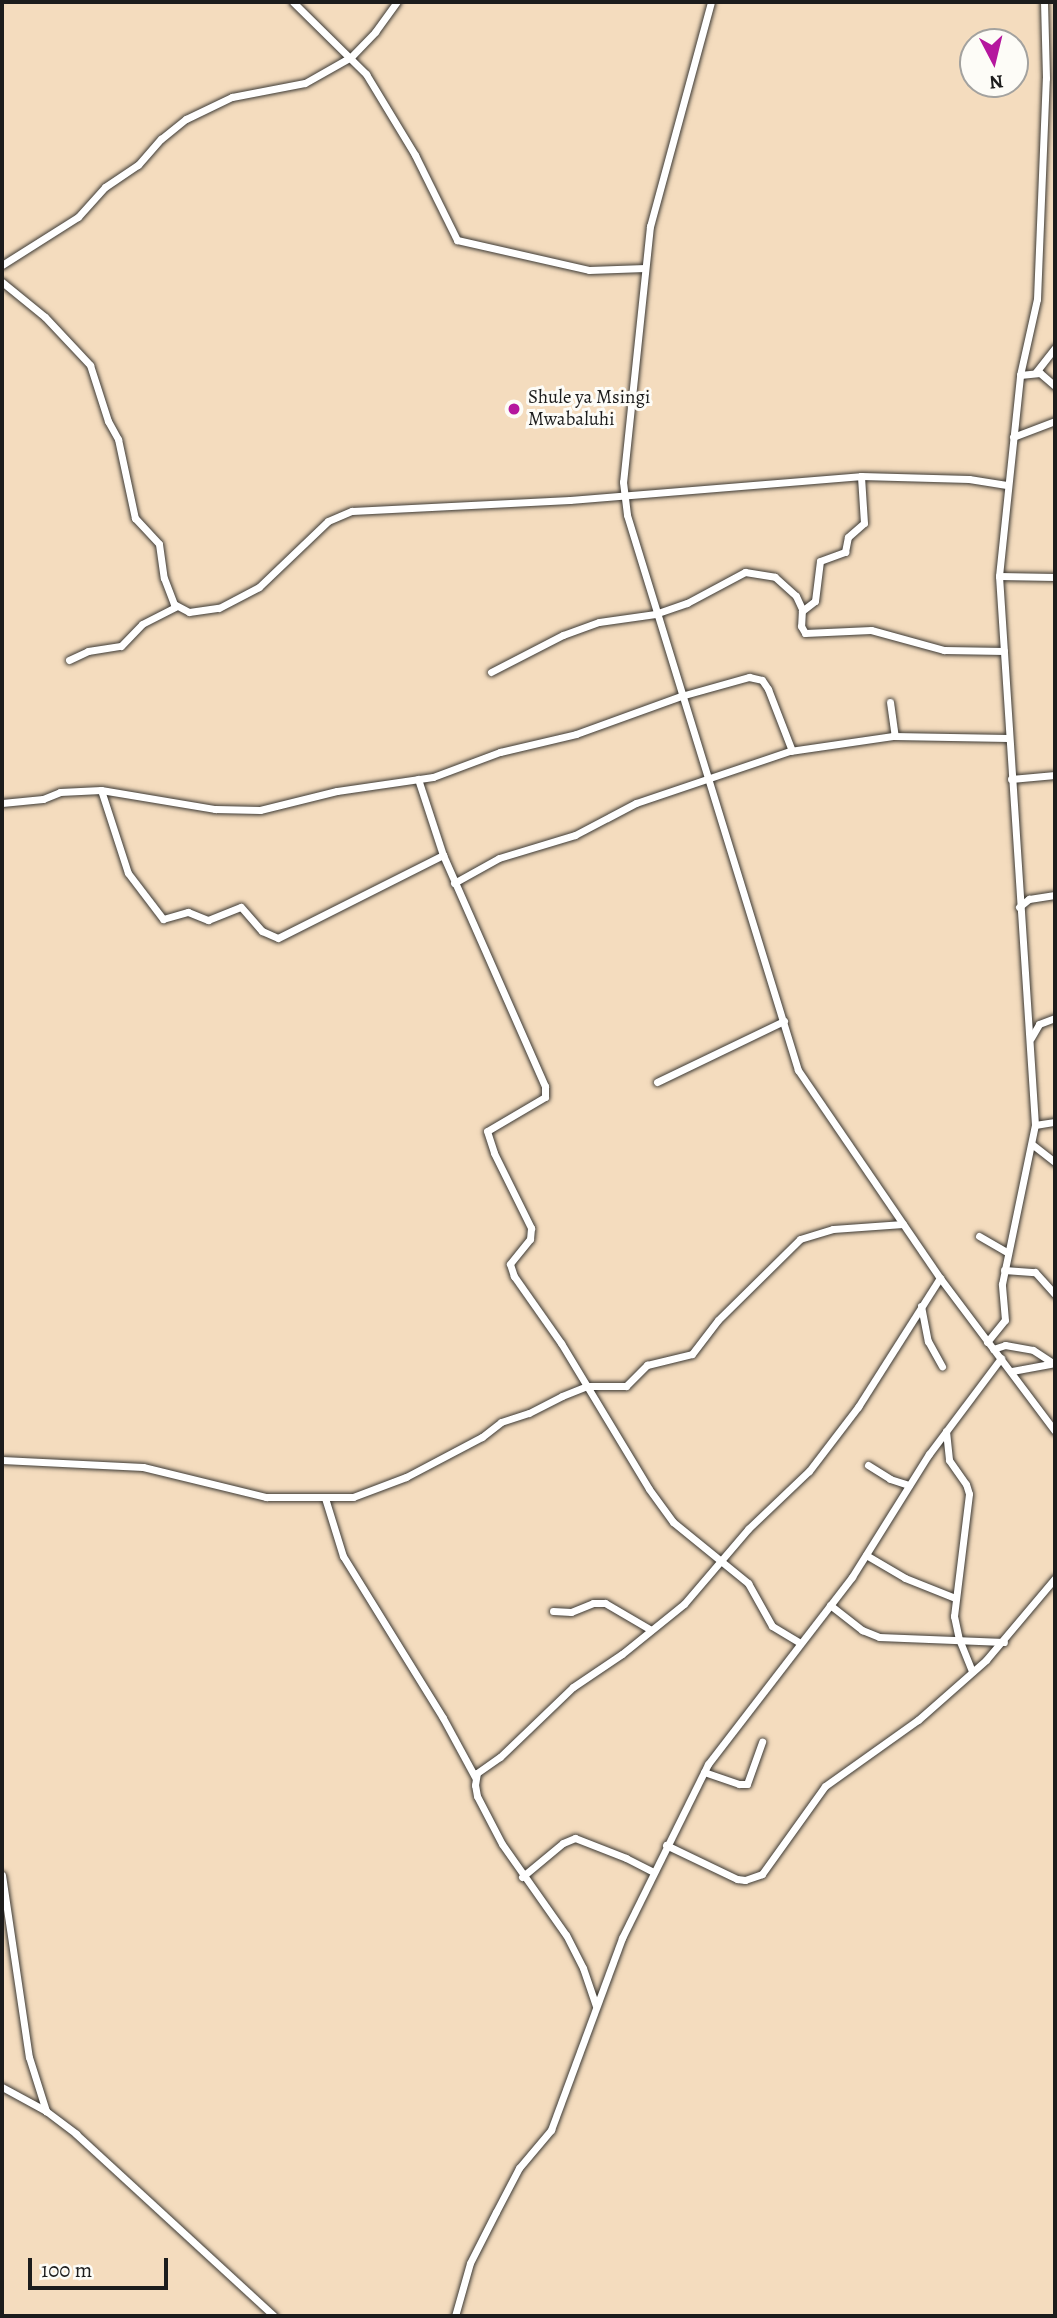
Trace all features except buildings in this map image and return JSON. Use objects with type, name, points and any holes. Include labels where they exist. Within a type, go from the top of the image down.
[{"type":"street","points":[[293,2],[366,74],[402,132],[457,240],[579,269],[645,268]]},
{"type":"street","points":[[2,265],[74,220],[105,187],[138,165],[161,139],[186,119],[232,97],[305,83],[351,57],[375,32],[397,2]]},
{"type":"street","points":[[710,2],[660,183],[645,268],[623,496],[655,614],[795,1062],[806,1084],[940,1278],[1055,1431]]},
{"type":"street","points":[[987,1342],[1005,1320],[1002,1284],[1004,1270],[1016,1202],[1033,1145],[1035,1125],[999,576],[1020,375],[1037,299],[1046,78],[1044,2]]},
{"type":"street","points":[[2,282],[45,317],[90,365],[108,421],[118,439],[132,510],[138,522],[159,544],[164,578],[176,607],[189,612],[212,610],[242,597],[294,557],[328,521],[352,511],[623,496],[860,476],[969,479],[1007,485]]},
{"type":"street","points":[[1020,375],[1036,372],[1055,348]]},
{"type":"street","points":[[1036,372],[1055,386]]},
{"type":"street","points":[[1013,437],[1055,421]]},
{"type":"street","points":[[802,611],[816,597],[820,561],[845,552],[848,537],[864,523],[860,476]]},
{"type":"street","points":[[491,672],[563,635],[599,622],[655,614],[687,603],[745,572],[778,579],[796,596],[802,611],[802,629],[809,634],[871,630],[944,650],[1004,651]]},
{"type":"street","points":[[999,576],[1055,577]]},
{"type":"street","points":[[69,660],[88,651],[118,648],[142,624],[176,607]]},
{"type":"street","points":[[2,803],[43,799],[60,792],[101,790],[246,811],[270,809],[372,784],[418,779],[447,772],[500,752],[605,725],[681,696],[749,677],[762,680],[768,689],[792,751]]},
{"type":"street","points":[[890,702],[895,736]]},
{"type":"street","points":[[454,883],[499,858],[575,835],[636,803],[792,751],[895,736],[1008,738]]},
{"type":"street","points":[[1011,779],[1055,775]]},
{"type":"street","points":[[418,779],[454,883],[545,1086],[545,1097],[487,1131],[494,1153],[531,1228],[530,1239],[510,1264],[514,1276],[587,1386],[649,1489],[673,1522],[722,1560],[753,1589],[772,1626],[800,1643]]},
{"type":"street","points":[[101,790],[128,873],[163,919],[188,912],[208,920],[241,907],[262,932],[278,938],[443,855]]},
{"type":"street","points":[[1018,887],[1032,898]]},
{"type":"street","points":[[1019,907],[1032,898],[1055,895]]},
{"type":"street","points":[[1028,1014],[1041,1022]]},
{"type":"street","points":[[1031,1040],[1041,1022],[1055,1018]]},
{"type":"street","points":[[657,1082],[784,1021]]},
{"type":"street","points":[[1035,1125],[1055,1122]]},
{"type":"street","points":[[1033,1145],[1055,1161]]},
{"type":"street","points":[[2,1460],[143,1467],[266,1497],[353,1497],[386,1486],[462,1448],[501,1422],[528,1413],[587,1386],[626,1386],[648,1366],[692,1354],[718,1321],[800,1239],[834,1229],[903,1224]]},
{"type":"street","points":[[979,1236],[1007,1252]]},
{"type":"street","points":[[1004,1270],[1035,1272],[1055,1294]]},
{"type":"street","points":[[475,1777],[544,1718],[565,1694],[684,1604],[818,1459],[862,1400],[940,1278]]},
{"type":"street","points":[[921,1306],[928,1341],[942,1366]]},
{"type":"street","points":[[993,1349],[1005,1345],[1033,1350],[1054,1363]]},
{"type":"street","points":[[455,2316],[468,2270],[496,2212],[519,2168],[551,2130],[596,2007],[653,1872],[704,1772],[866,1555],[946,1431],[1001,1358]]},
{"type":"street","points":[[1012,1371],[1054,1363]]},
{"type":"street","points":[[946,1431],[949,1460],[966,1484],[968,1494],[955,1598],[958,1639],[972,1672]]},
{"type":"street","points":[[869,1465],[890,1479],[909,1485]]},
{"type":"street","points":[[325,1498],[343,1556],[443,1718],[475,1777],[483,1809],[522,1877],[566,1935],[583,1968],[596,2007]]},
{"type":"street","points":[[866,1555],[905,1578],[955,1598]]},
{"type":"street","points":[[666,1845],[737,1879],[754,1879],[762,1874],[825,1786],[918,1720],[972,1672],[1003,1642],[1055,1578]]},
{"type":"street","points":[[552,1611],[571,1612],[593,1603],[605,1603],[651,1630]]},
{"type":"street","points":[[830,1605],[862,1630],[879,1637],[910,1641],[958,1639],[1003,1642]]},
{"type":"street","points":[[704,1772],[739,1784],[747,1784],[762,1742]]},
{"type":"street","points":[[522,1877],[563,1843],[575,1838],[615,1853],[653,1872]]},
{"type":"street","points":[[2,1875],[29,2057],[46,2111]]},
{"type":"street","points":[[2,2087],[46,2111],[76,2134],[274,2316]]},
{"type":"place","name":"Shule ya Msingi Mwabaluhi","points":[[514,409]]}]
